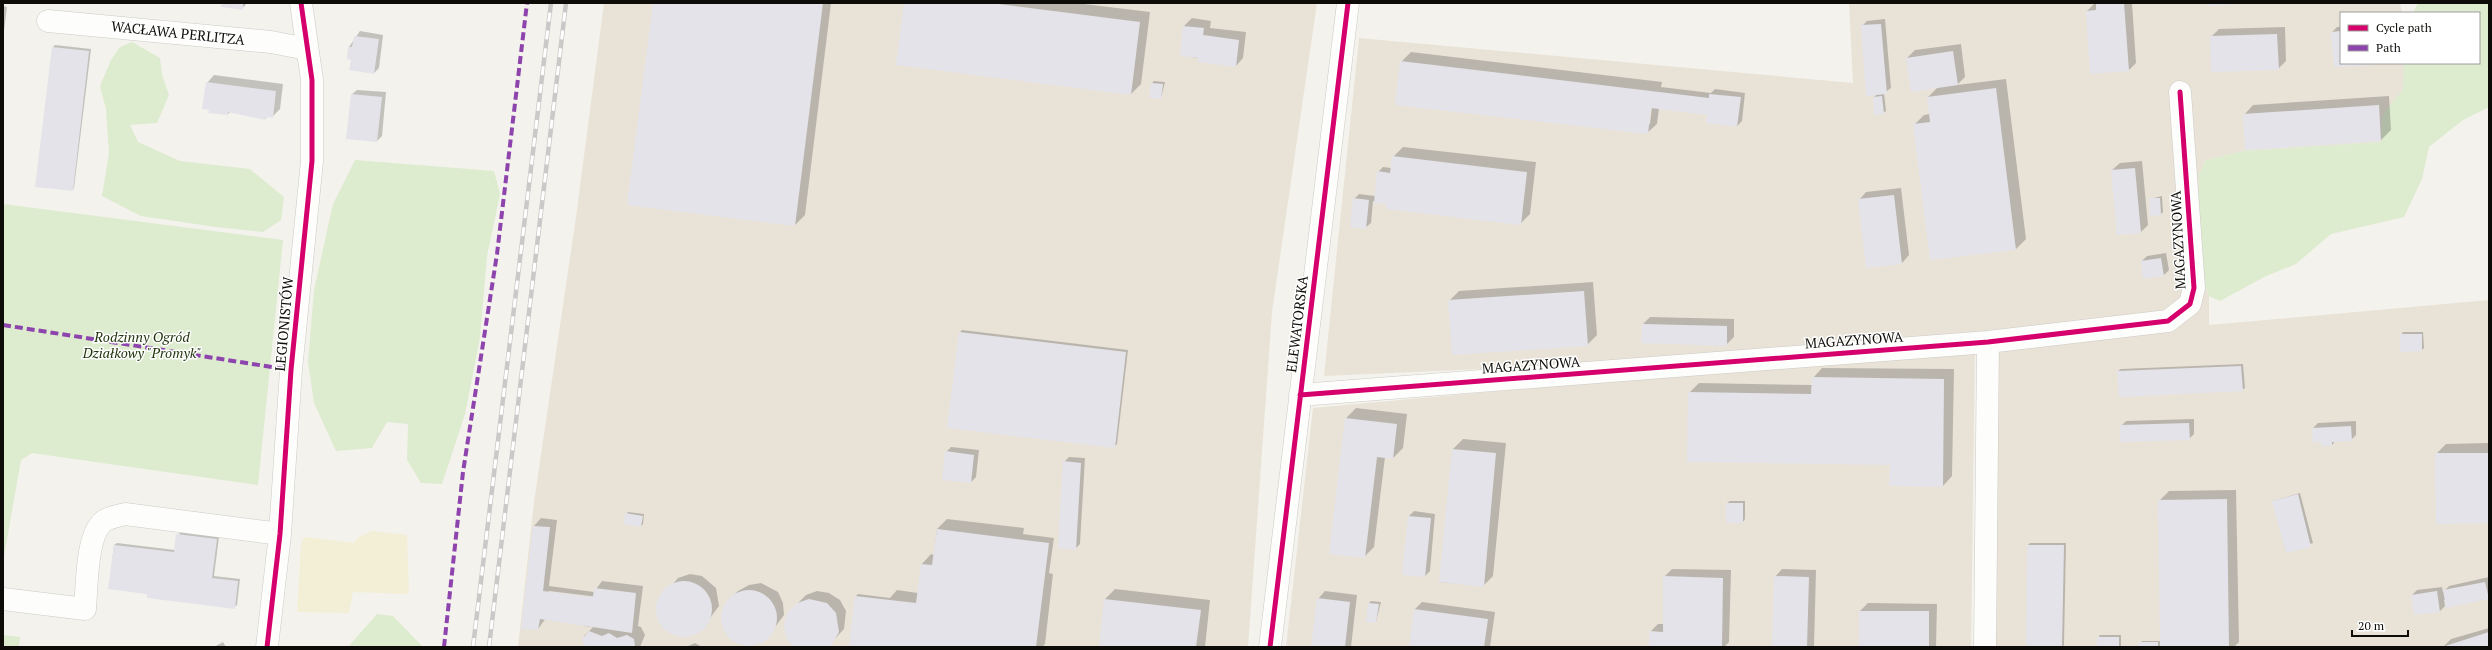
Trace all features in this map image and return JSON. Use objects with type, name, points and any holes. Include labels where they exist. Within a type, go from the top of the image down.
[{"type":"street","name":"LEGIONISTÓW","points":[[267,647],[280,534],[291,370],[312,161],[312,80],[301,3]]},
{"type":"street","name":"ELEWATORSKA","points":[[1270,647],[1348,3]]},
{"type":"street","name":"WACŁAWA PERLITZA","points":[[48,21],[271,42],[307,49]]},
{"type":"street","name":"MAGAZYNOWA","points":[[1300,395],[1988,342],[2156,324],[2168,321],[2190,304],[2194,288],[2180,92]]},
{"type":"street","points":[[1985,647],[1988,342]]},
{"type":"street","points":[[3,599],[85,609],[91,543],[96,530],[104,521],[125,514],[280,534]]},
{"type":"shaded area","points":[[604,3],[1317,3],[1272,312],[1248,647],[518,647],[534,502],[576,217]]},
{"type":"shaded area","points":[[1849,3],[2400,3],[2402,12],[2340,12],[2340,64],[2404,64],[2404,89],[2382,116],[2382,142],[2244,151],[2206,160],[2199,174],[2199,235],[2202,274],[2209,296],[2209,325],[2489,300],[2489,647],[1993,647],[1994,346],[1324,376],[1359,38],[1853,83]]},
{"type":"shaded area","points":[[1975,351],[1971,647],[1286,647],[1313,408],[1916,353]]},
{"type":"green space","points":[[2418,3],[2489,3],[2489,107],[2463,120],[2429,147],[2422,179],[2404,217],[2331,234],[2296,264],[2266,276],[2220,301],[2209,296],[2202,274],[2199,235],[2199,174],[2206,160],[2244,151],[2382,142],[2382,116],[2403,89],[2404,64],[2480,64],[2480,12],[2414,12]]},
{"type":"green space","points":[[132,42],[160,58],[162,75],[169,95],[157,123],[130,125],[138,142],[180,161],[250,169],[284,197],[281,220],[263,232],[216,227],[141,216],[102,196],[109,153],[106,109],[100,86],[111,60],[120,47]]},
{"type":"green space","points":[[355,160],[494,171],[500,194],[487,256],[480,338],[465,414],[442,484],[421,483],[407,460],[408,424],[387,422],[372,448],[336,451],[314,403],[308,362],[314,290],[333,204]]},
{"type":"green space","name":"Rodzinny Ogród Działkowy \"Promyk\"","points":[[3,204],[283,240],[258,485],[32,453],[21,460],[3,562]]},
{"type":"green space","points":[[377,614],[393,616],[423,647],[348,647]]},
{"type":"green space","points":[[3,635],[20,637],[19,647],[3,647]]},
{"type":"sand","points":[[372,531],[407,535],[409,594],[353,592],[349,613],[297,612],[301,543],[305,537],[354,543],[359,537]]},
{"type":"building","points":[[222,3],[243,3],[243,10],[221,7]]},
{"type":"building","points":[[653,3],[823,3],[795,226],[627,205]]},
{"type":"building","points":[[904,3],[991,3],[1140,22],[1131,95],[896,65]]},
{"type":"building","points":[[2096,3],[2124,3],[2129,71],[2090,74],[2086,11],[2096,10]]},
{"type":"building","points":[[2208,3],[2240,3],[2240,4],[2208,6]]},
{"type":"building","points":[[1881,24],[1887,94],[1866,96],[1861,25]]},
{"type":"building","points":[[1183,26],[1204,28],[1203,35],[1239,40],[1236,67],[1197,62],[1198,58],[1180,56]]},
{"type":"building","points":[[2340,31],[2340,64],[2377,65],[2334,67],[2331,32]]},
{"type":"building","points":[[2277,34],[2279,70],[2211,72],[2210,36]]},
{"type":"building","points":[[354,36],[379,39],[374,74],[349,70],[351,60],[347,59],[348,47],[352,47]]},
{"type":"building","points":[[52,47],[89,51],[73,191],[35,187]]},
{"type":"building","points":[[1953,51],[1958,85],[1911,92],[1906,58]]},
{"type":"building","points":[[1400,61],[1709,98],[1709,94],[1741,97],[1737,127],[1706,123],[1707,115],[1651,108],[1648,134],[1395,105]]},
{"type":"building","points":[[206,82],[276,91],[273,118],[266,117],[265,120],[228,112],[228,115],[208,113],[209,110],[202,109]]},
{"type":"building","points":[[1151,83],[1163,84],[1161,99],[1149,98]]},
{"type":"building","points":[[1996,88],[2016,250],[1930,260],[1913,124],[1930,122],[1927,97]]},
{"type":"building","points":[[351,94],[382,97],[377,142],[346,139]]},
{"type":"building","points":[[1882,96],[1884,114],[1874,115],[1873,97]]},
{"type":"building","points":[[2379,105],[2381,141],[2245,150],[2243,114]]},
{"type":"building","points":[[1392,156],[1527,172],[1521,225],[1386,209],[1386,204],[1374,203],[1377,171],[1390,173]]},
{"type":"building","points":[[2135,168],[2141,233],[2117,235],[2111,170]]},
{"type":"building","points":[[1894,195],[1902,264],[1866,268],[1858,199]]},
{"type":"building","points":[[1353,198],[1369,200],[1366,229],[1350,227]]},
{"type":"building","points":[[2149,198],[2160,198],[2161,215],[2150,216]]},
{"type":"building","points":[[2161,258],[2164,276],[2143,279],[2141,261]]},
{"type":"building","points":[[1584,291],[1588,346],[1452,355],[1448,300]]},
{"type":"building","points":[[1642,324],[1727,326],[1727,346],[1641,343]]},
{"type":"building","points":[[959,332],[1126,352],[1115,448],[947,428]]},
{"type":"building","points":[[2400,334],[2422,334],[2422,351],[2400,352]]},
{"type":"building","points":[[2241,366],[2243,391],[2119,397],[2117,371]]},
{"type":"building","points":[[1812,377],[1944,379],[1943,487],[1889,486],[1890,465],[1687,462],[1688,392],[1811,394]]},
{"type":"building","points":[[1345,418],[1397,424],[1393,459],[1377,457],[1365,558],[1329,554]]},
{"type":"building","points":[[2189,423],[2190,440],[2120,442],[2120,425]]},
{"type":"building","points":[[2351,426],[2352,441],[2332,442],[2332,446],[2321,446],[2321,442],[2313,443],[2312,428]]},
{"type":"building","points":[[1452,449],[1496,453],[1484,587],[1439,582]]},
{"type":"building","points":[[945,451],[974,455],[971,483],[942,480]]},
{"type":"building","points":[[2435,453],[2489,453],[2489,523],[2436,524]]},
{"type":"building","points":[[1063,461],[1081,463],[1076,550],[1058,548]]},
{"type":"building","points":[[2298,494],[2311,547],[2286,553],[2272,501]]},
{"type":"building","points":[[2227,499],[2229,647],[2160,647],[2158,500]]},
{"type":"building","points":[[1726,503],[1743,503],[1743,523],[1726,523]]},
{"type":"building","points":[[625,513],[643,516],[641,527],[624,524]]},
{"type":"building","points":[[1408,516],[1431,518],[1425,577],[1402,575]]},
{"type":"building","points":[[533,526],[550,527],[543,591],[593,597],[594,588],[636,593],[632,633],[540,619],[538,630],[521,629]]},
{"type":"building","points":[[937,529],[1049,543],[1036,647],[849,647],[855,596],[916,603],[921,564],[932,565]]},
{"type":"building","points":[[176,534],[217,539],[212,578],[238,581],[235,609],[147,598],[147,594],[108,589],[114,545],[174,552]]},
{"type":"building","points":[[2027,545],[2064,545],[2062,647],[2026,647]]},
{"type":"building","points":[[1663,576],[1723,578],[1722,647],[1649,647],[1649,631],[1663,632]]},
{"type":"building","points":[[1774,576],[1809,577],[1807,647],[1772,647]]},
{"type":"building","points":[[684,581],[695,583],[704,589],[710,598],[712,609],[710,620],[704,629],[695,635],[684,637],[673,635],[664,629],[658,620],[656,609],[658,598],[664,589],[673,583]]},
{"type":"building","points":[[2485,582],[2489,599],[2446,608],[2443,590]]},
{"type":"building","points":[[749,590],[760,592],[769,598],[775,607],[777,618],[775,629],[769,638],[760,644],[749,646],[738,644],[729,638],[723,629],[721,618],[723,607],[729,598],[738,592]]},
{"type":"building","points":[[2437,591],[2440,612],[2414,615],[2411,595]]},
{"type":"building","points":[[1317,598],[1350,602],[1345,647],[1311,647]]},
{"type":"building","points":[[809,599],[827,603],[836,613],[839,632],[830,647],[793,647],[786,637],[784,624],[788,612],[797,603]]},
{"type":"building","points":[[1104,599],[1201,610],[1196,647],[1099,647]]},
{"type":"building","points":[[1368,603],[1379,604],[1376,623],[1366,622]]},
{"type":"building","points":[[1414,609],[1488,619],[1484,647],[1409,647]]},
{"type":"building","points":[[1859,611],[1929,611],[1929,647],[1859,647]]},
{"type":"building","points":[[589,631],[602,636],[609,633],[617,638],[627,635],[634,639],[635,646],[585,647],[582,639]]},
{"type":"building","points":[[2489,632],[2489,647],[2442,647]]},
{"type":"building","points":[[2097,637],[2119,637],[2119,647],[2097,647]]},
{"type":"building","points":[[2139,642],[2158,642],[2158,647],[2138,647]]},
{"type":"railway","points":[[473,647],[551,3]]},
{"type":"railway","points":[[489,647],[566,3]]},
{"type":"marked path","points":[[444,647],[463,472],[497,254],[527,3]]},
{"type":"marked path","points":[[3,325],[291,370]]},
{"type":"cycle path","points":[[267,647],[280,534],[291,370],[312,161],[312,80],[301,3]]},
{"type":"cycle path","points":[[1270,647],[1348,3]]},
{"type":"cycle path","points":[[1300,395],[1988,342],[2168,321],[2190,304],[2194,288],[2180,92]]}]
